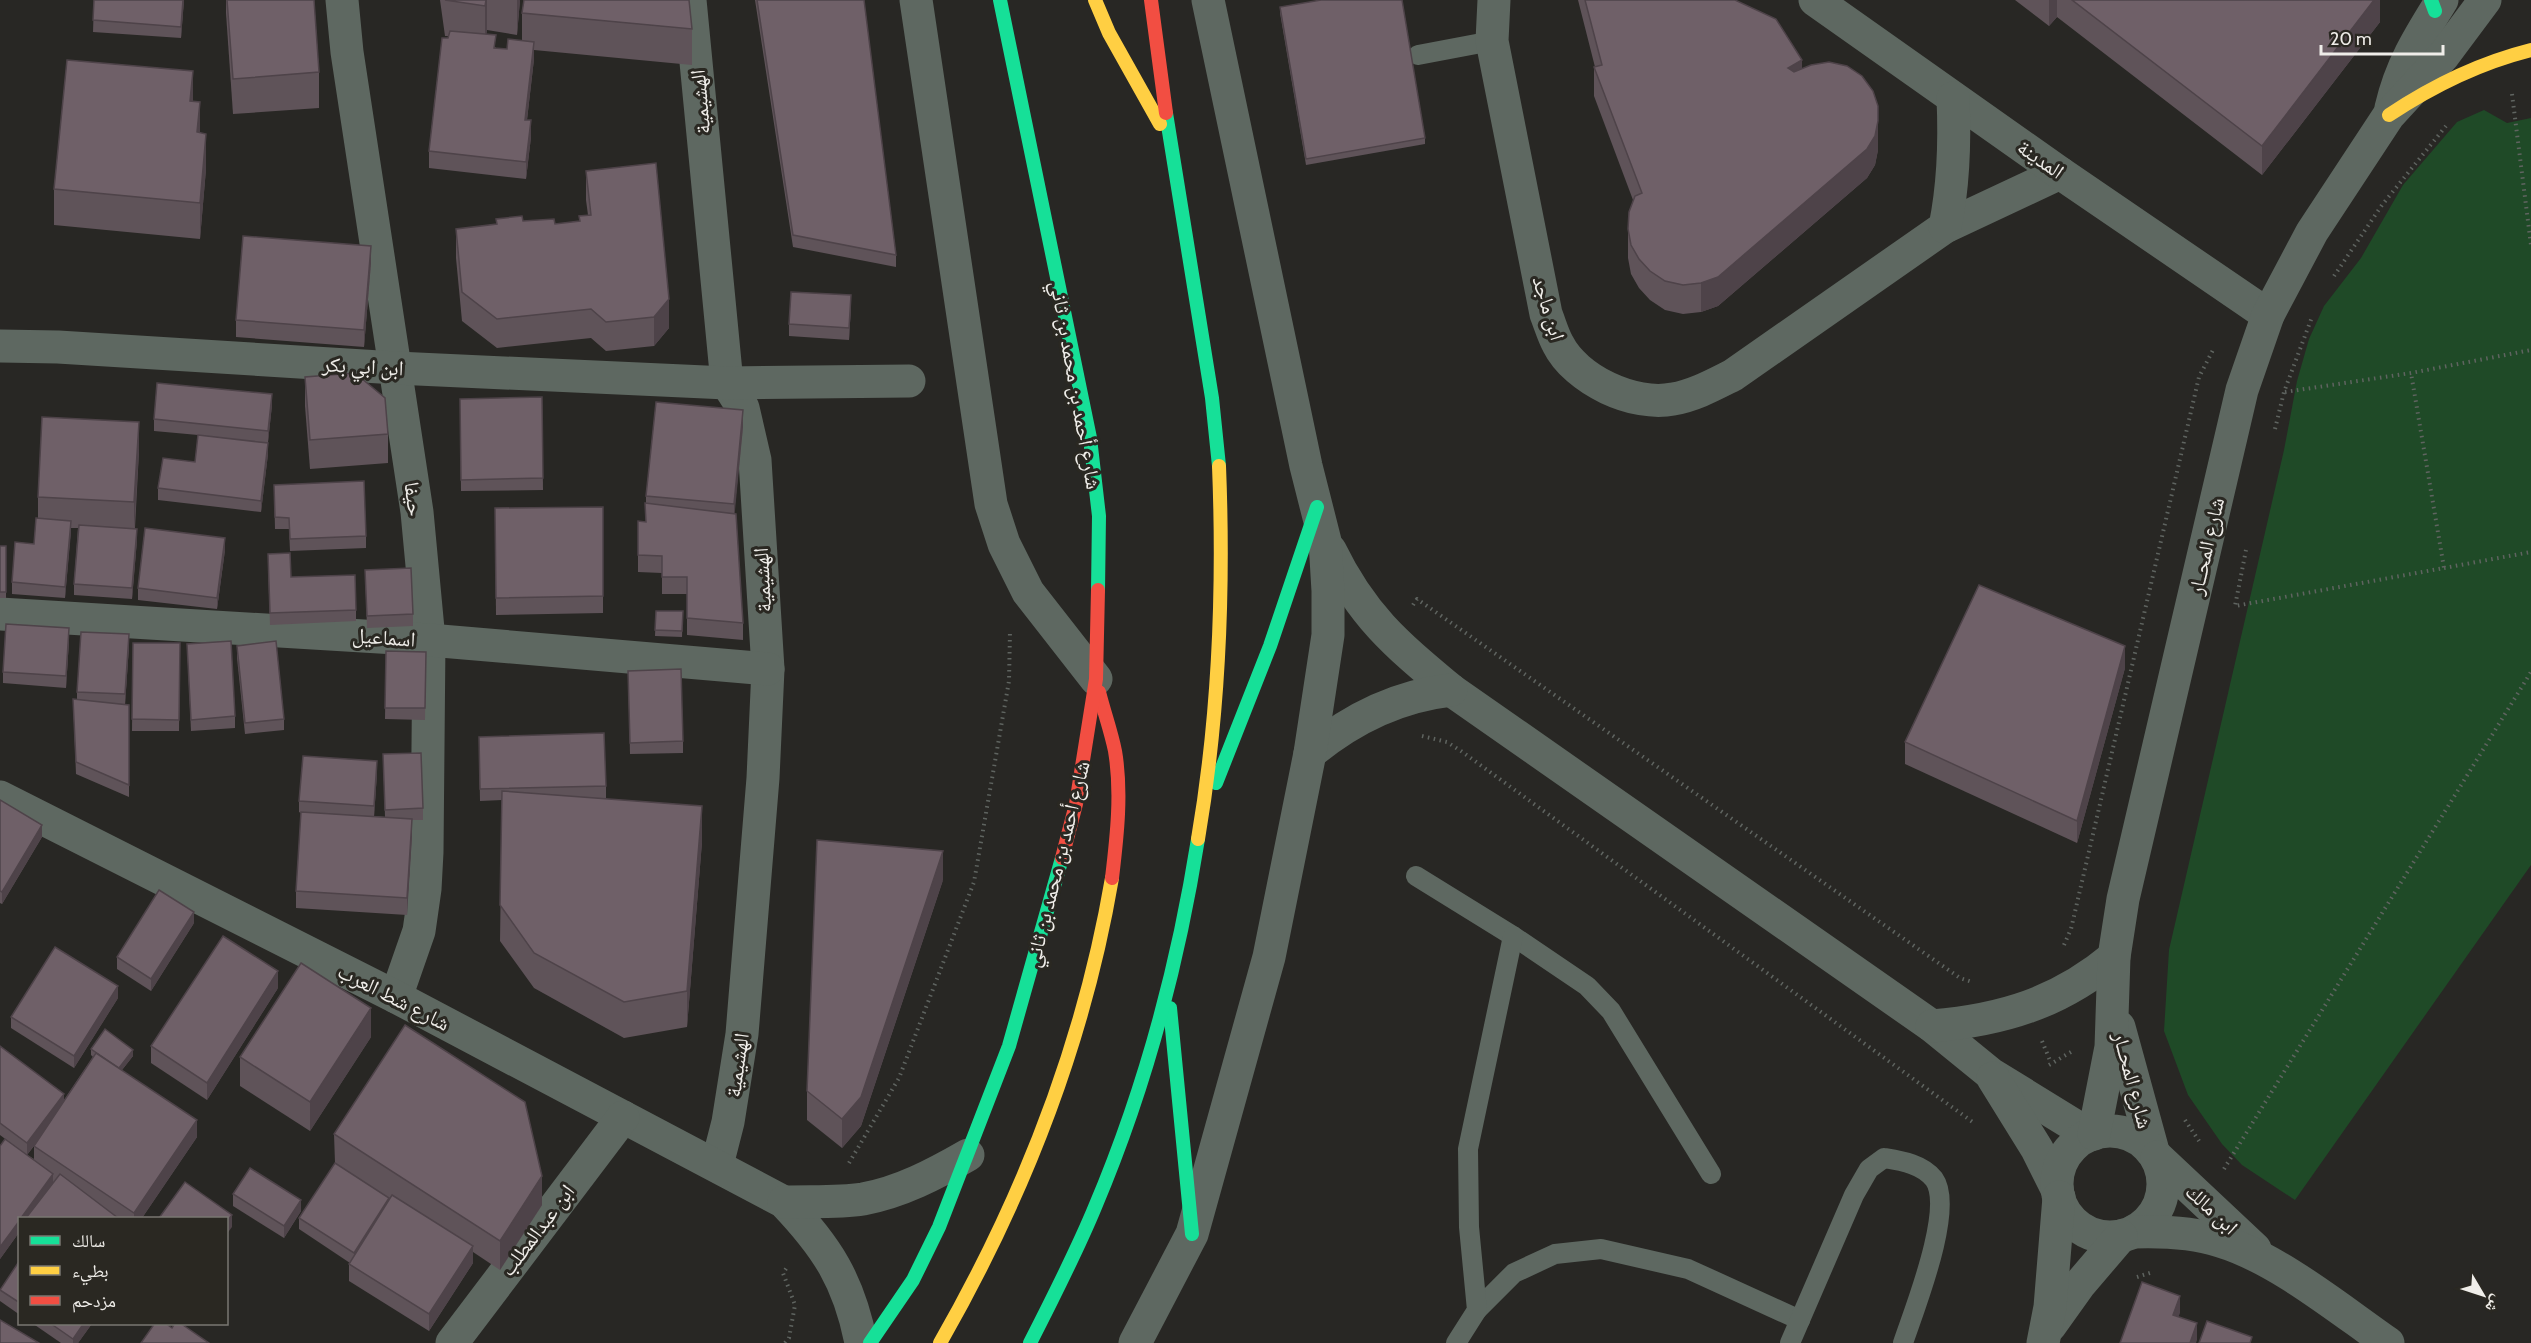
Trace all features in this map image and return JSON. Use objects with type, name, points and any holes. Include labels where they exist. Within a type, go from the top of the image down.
[{"type":"main road","name":"شارع أحمد بن محمد بن ثاني","points":[[870,1343],[913,1280],[939,1227],[1010,1046],[1055,888],[1076,804],[1096,678],[1099,516],[1090,438],[1000,0]]},
{"type":"main road","points":[[1095,0],[1109,33],[1168,139]]},
{"type":"main road","points":[[1030,1343],[1100,1196],[1129,1118],[1168,990],[1188,899],[1203,812],[1217,674],[1220,587],[1217,440],[1168,139],[1151,0]]},
{"type":"main road","points":[[2389,115],[2442,82],[2470,68],[2531,50]]},
{"type":"main road","points":[[1203,812],[1264,667],[1317,507]]},
{"type":"main road","points":[[940,1343],[977,1278],[1007,1217],[1046,1119],[1087,999],[1109,895],[1116,851],[1119,800],[1117,769],[1096,678]]},
{"type":"main road","points":[[1168,990],[1192,1234]]},
{"type":"street","name":"حيفا","points":[[342,0],[347,52],[417,512],[429,640],[425,889],[419,931],[396,997]]},
{"type":"street","name":"الهشيمية","points":[[690,0],[727,382],[743,408],[755,460],[768,669],[763,778],[742,1034],[728,1122],[717,1165]]},
{"type":"street","points":[[916,0],[991,504],[1004,544],[1028,592],[1096,678]]},
{"type":"street","points":[[1135,1343],[1192,1234],[1269,957],[1310,753],[1328,635],[1325,540],[1208,0]]},
{"type":"street","points":[[1218,54],[1225,31],[1225,0]]},
{"type":"street","name":"ابن ماجد","points":[[1494,0],[1492,40],[1546,314],[1558,346],[1583,375],[1613,391],[1642,399],[1671,400],[1699,392],[1733,375],[1945,227],[2060,173]]},
{"type":"street","name":"المدينة","points":[[1815,0],[2060,173],[2268,315]]},
{"type":"street","name":"شارع المحــار","points":[[2092,1134],[2111,1047],[2114,957],[2123,899],[2242,390],[2268,315],[2312,232],[2389,115],[2444,55],[2485,0]]},
{"type":"street","name":"شارع المحــار","points":[[2389,115],[2398,80],[2436,4]]},
{"type":"street","points":[[1945,227],[1953,187],[1955,145],[1953,98]]},
{"type":"street","name":"ابن ابي بكر","points":[[0,346],[70,348],[396,368],[727,382],[909,381]]},
{"type":"street","points":[[1325,540],[1343,577],[1365,611],[1392,641],[1451,690],[1932,1026],[1991,1074],[2092,1134]]},
{"type":"street","name":"اسماعيل","points":[[0,614],[429,640],[768,669]]},
{"type":"street","points":[[1310,753],[1328,738],[1368,714],[1411,698],[1451,690]]},
{"type":"street","name":"شارع شط العرب","points":[[0,797],[396,997],[784,1202],[810,1229],[838,1270],[855,1311],[861,1343]]},
{"type":"street","points":[[1932,1026],[1996,1018],[2028,1008],[2085,980],[2114,957]]},
{"type":"street","name":"شارع المحــار","points":[[2112,1009],[2126,1046],[2155,1154]]},
{"type":"street","points":[[1991,1074],[2037,1149],[2064,1210],[2082,1229],[2101,1236],[2127,1234]]},
{"type":"street","name":"ابن عبدالمطلب","points":[[452,1343],[623,1117]]},
{"type":"street","points":[[2110,1130],[2126,1133],[2141,1140],[2155,1154],[2162,1171],[2161,1200],[2155,1213],[2127,1234],[2080,1284],[2045,1336],[2061,1162],[2068,1151],[2092,1134],[2110,1130]]},
{"type":"street","name":"ابن مالك","points":[[2155,1154],[2267,1260],[2388,1343]]},
{"type":"street","points":[[784,1202],[861,1199],[899,1190],[935,1174],[968,1155]]},
{"type":"street","name":"ابن مالك","points":[[2127,1234],[2185,1233],[2218,1240],[2267,1260]]},
{"type":"lane","points":[[1418,55],[1492,40]]},
{"type":"lane","points":[[1416,876],[1513,936],[1587,986],[1611,1011],[1711,1174]]},
{"type":"lane","points":[[1477,1310],[1469,1227],[1468,1149],[1513,936]]},
{"type":"lane","points":[[1790,1343],[1854,1195],[1869,1169],[1884,1158],[1914,1164],[1934,1180],[1940,1207],[1932,1256],[1903,1343]]},
{"type":"lane","points":[[1456,1343],[1477,1310],[1515,1273],[1555,1254],[1601,1249],[1688,1269],[1800,1320]]},
{"type":"path","points":[[2501,95],[2521,92]]},
{"type":"path","points":[[2512,93],[2531,245]]},
{"type":"path","points":[[2331,281],[2382,205],[2452,118]]},
{"type":"path","points":[[2273,435],[2284,392],[2315,310]]},
{"type":"path","points":[[2058,954],[2071,928],[2199,377],[2214,347]]},
{"type":"path","points":[[2284,392],[2411,373],[2531,350]]},
{"type":"path","points":[[2411,373],[2444,568]]},
{"type":"path","points":[[2248,543],[2235,606],[2531,552]]},
{"type":"path","points":[[1408,614],[1417,599],[1960,978],[1978,983]]},
{"type":"path","points":[[828,1200],[899,1078],[974,882],[1009,681],[1010,626]]},
{"type":"path","points":[[2224,1170],[2531,672]]},
{"type":"path","points":[[1415,735],[1433,737],[1461,751],[1978,1125]]},
{"type":"path","points":[[2044,1070],[2051,1063],[2078,1049]]},
{"type":"path","points":[[2181,1113],[2200,1143]]},
{"type":"path","points":[[2219,1164],[2231,1175]]},
{"type":"path","points":[[786,1343],[795,1305],[783,1273],[810,1229]]},
{"type":"path","points":[[2129,1280],[2156,1271]]},
{"type":"green space","points":[[2484,110],[2507,123],[2531,118],[2531,865],[2295,1200],[2242,1165],[2222,1144],[2188,1095],[2164,1031],[2169,950],[2284,450],[2297,381],[2309,339],[2324,306],[2361,258],[2403,185],[2457,122]]},
{"type":"building","points":[[94,0],[183,0],[181,27],[93,20]]},
{"type":"building","points":[[227,0],[314,0],[319,72],[233,79]]},
{"type":"building","points":[[445,0],[486,0],[485,6]]},
{"type":"building","points":[[524,0],[689,0],[692,29],[522,13]]},
{"type":"building","points":[[757,0],[864,0],[896,255],[793,235]]},
{"type":"building","points":[[1321,0],[1402,0],[1425,138],[1306,159],[1280,7]]},
{"type":"building","points":[[1585,0],[1735,0],[1776,19],[1802,60],[1788,68],[1794,72],[1811,65],[1829,62],[1847,66],[1862,76],[1873,91],[1878,106],[1875,136],[1867,149],[1718,277],[1701,283],[1683,285],[1665,281],[1650,271],[1639,259],[1631,245],[1628,229],[1629,212],[1635,196],[1642,193],[1594,67],[1602,65]]},
{"type":"building","points":[[2072,0],[2374,0],[2262,146]]},
{"type":"building","points":[[450,31],[496,35],[494,48],[507,49],[508,39],[534,42],[525,120],[531,120],[526,162],[429,151],[442,38],[448,38]]},
{"type":"building","points":[[67,60],[193,71],[190,101],[200,102],[197,132],[206,134],[200,203],[54,189]]},
{"type":"building","points":[[656,163],[669,299],[654,317],[606,322],[591,309],[497,319],[462,292],[456,229],[497,224],[496,219],[522,216],[523,221],[554,219],[555,224],[580,221],[579,216],[591,215],[586,171]]},
{"type":"building","points":[[243,236],[371,246],[364,330],[236,320]]},
{"type":"building","points":[[791,292],[851,295],[849,328],[789,324]]},
{"type":"building","points":[[355,373],[385,398],[388,434],[310,440],[305,377]]},
{"type":"building","points":[[157,383],[272,394],[268,431],[154,419]]},
{"type":"building","points":[[542,397],[543,478],[461,480],[460,399]]},
{"type":"building","points":[[656,402],[743,410],[734,504],[646,496]]},
{"type":"building","points":[[42,417],[139,422],[134,502],[38,497]]},
{"type":"building","points":[[198,435],[268,443],[261,501],[158,488],[163,458],[195,462]]},
{"type":"building","points":[[364,481],[366,536],[290,539],[289,518],[275,517],[274,485]]},
{"type":"building","points":[[645,503],[736,514],[743,623],[687,618],[687,577],[662,577],[662,556],[638,555],[638,521],[646,522]]},
{"type":"building","points":[[603,507],[603,596],[496,598],[495,508]]},
{"type":"building","points":[[36,518],[71,521],[65,587],[12,582],[15,542],[34,544]]},
{"type":"building","points":[[79,525],[137,529],[132,588],[74,584]]},
{"type":"building","points":[[145,528],[225,538],[217,598],[138,588]]},
{"type":"building","points":[[0,546],[6,546],[6,592],[0,592]]},
{"type":"building","points":[[290,553],[291,577],[355,575],[356,610],[270,613],[268,554]]},
{"type":"building","points":[[411,568],[413,614],[367,616],[365,570]]},
{"type":"building","points":[[1979,585],[2125,646],[2077,821],[1905,742]]},
{"type":"building","points":[[656,611],[683,611],[682,631],[655,630]]},
{"type":"building","points":[[6,624],[69,628],[66,676],[3,672]]},
{"type":"building","points":[[81,632],[129,634],[125,694],[77,692]]},
{"type":"building","points":[[231,641],[235,716],[191,720],[187,644]]},
{"type":"building","points":[[276,641],[284,719],[245,723],[237,646]]},
{"type":"building","points":[[133,643],[180,643],[179,720],[132,719]]},
{"type":"building","points":[[386,651],[426,652],[425,708],[385,708]]},
{"type":"building","points":[[681,669],[683,741],[630,743],[628,671]]},
{"type":"building","points":[[73,699],[129,705],[129,785],[76,762]]},
{"type":"building","points":[[604,733],[606,786],[480,789],[479,737]]},
{"type":"building","points":[[421,753],[423,808],[385,810],[383,754]]},
{"type":"building","points":[[303,756],[377,761],[374,806],[299,801]]},
{"type":"building","points":[[502,791],[702,806],[687,991],[624,1002],[534,953],[500,905]]},
{"type":"building","points":[[0,800],[42,825],[2,892],[0,891]]},
{"type":"building","points":[[301,812],[412,819],[407,898],[296,891]]},
{"type":"building","points":[[817,840],[943,851],[861,1097],[842,1119],[807,1091]]},
{"type":"building","points":[[159,890],[194,912],[151,979],[117,957]]},
{"type":"building","points":[[223,936],[278,971],[207,1083],[151,1046]]},
{"type":"building","points":[[55,947],[118,986],[74,1056],[11,1017]]},
{"type":"building","points":[[301,963],[371,1008],[310,1102],[240,1057]]},
{"type":"building","points":[[405,1025],[525,1102],[542,1176],[500,1241],[334,1134]]},
{"type":"building","points":[[105,1029],[133,1050],[119,1068],[91,1049]]},
{"type":"building","points":[[0,1046],[64,1094],[27,1143],[0,1123]]},
{"type":"building","points":[[96,1053],[197,1120],[134,1213],[34,1146]]},
{"type":"building","points":[[5,1139],[53,1174],[22,1217],[18,1217],[18,1223],[0,1247],[0,1146]]},
{"type":"building","points":[[335,1163],[389,1198],[354,1253],[299,1218]]},
{"type":"building","points":[[250,1168],[301,1200],[284,1226],[233,1194]]},
{"type":"building","points":[[60,1174],[117,1217],[27,1217]]},
{"type":"building","points":[[185,1182],[232,1215],[228,1220],[228,1217],[160,1217]]},
{"type":"building","points":[[392,1195],[473,1246],[429,1314],[349,1264]]},
{"type":"building","points":[[18,1263],[18,1302],[0,1290]]},
{"type":"building","points":[[2142,1282],[2180,1296],[2173,1315],[2197,1323],[2190,1343],[2120,1343]]},
{"type":"building","points":[[0,1320],[39,1343],[0,1343]]},
{"type":"building","points":[[2207,1321],[2252,1337],[2250,1343],[2199,1343]]},
{"type":"building","points":[[53,1325],[83,1325],[73,1339]]},
{"type":"building","points":[[154,1325],[168,1325],[172,1328],[174,1325],[183,1325],[209,1343],[141,1343]]},
{"type":"traffic: fast","points":[[1000,0],[1090,438],[1099,516],[1098,590]]},
{"type":"traffic: fast","points":[[2431,0],[2435,11]]},
{"type":"traffic: fast","points":[[1166,113],[1212,398],[1219,466]]},
{"type":"traffic: fast","points":[[1216,783],[1270,646],[1317,507]]},
{"type":"traffic: fast","points":[[1030,1343],[1088,1224],[1129,1117],[1170,980],[1198,839]]},
{"type":"traffic: fast","points":[[870,1343],[913,1280],[939,1227],[1009,1046],[1062,858]]},
{"type":"traffic: fast","points":[[1170,1008],[1192,1234]]},
{"type":"traffic: slow","points":[[1095,0],[1109,33],[1160,124]]},
{"type":"traffic: slow","points":[[2389,115],[2457,76],[2493,61],[2531,50]]},
{"type":"traffic: slow","points":[[1198,839],[1211,746],[1218,653],[1221,559],[1219,466]]},
{"type":"traffic: slow","points":[[940,1343],[998,1232],[1047,1118],[1085,1000],[1112,878]]},
{"type":"traffic: jam","points":[[1151,0],[1166,113]]},
{"type":"traffic: jam","points":[[1062,858],[1076,804],[1096,679],[1098,590]]},
{"type":"traffic: jam","points":[[1099,692],[1112,736],[1117,767],[1117,830],[1112,878]]}]
